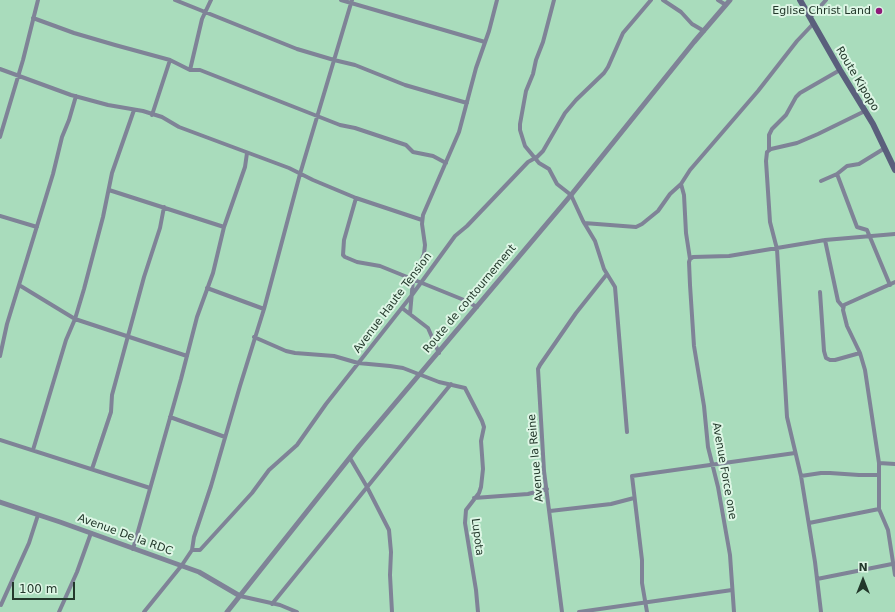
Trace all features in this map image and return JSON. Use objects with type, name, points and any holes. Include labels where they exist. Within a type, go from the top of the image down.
[{"type":"main road","name":"Route Kipopo","points":[[800,0],[865,111],[895,170]]},
{"type":"street","points":[[0,137],[38,0]]},
{"type":"street","points":[[175,0],[291,46],[355,65],[404,85],[467,103]]},
{"type":"street","points":[[190,70],[202,19],[211,0]]},
{"type":"street","points":[[341,0],[484,42]]},
{"type":"street","points":[[410,314],[413,280],[424,254],[425,246],[422,220],[425,208],[459,132],[496,0]]},
{"type":"street","points":[[554,0],[543,42],[536,60],[534,74],[526,91],[520,124],[522,139],[525,146],[535,158],[549,170],[557,184],[571,195],[584,223],[595,241],[607,274],[615,287],[627,432]]},
{"type":"street","name":"Avenue Haute Tension","points":[[144,612],[181,567],[192,550],[200,550],[252,493],[269,470],[297,445],[457,234],[467,226],[528,162],[535,158],[547,146],[560,121],[569,108],[606,70],[623,33],[651,0]]},
{"type":"street","points":[[663,0],[681,12],[692,24],[704,31]]},
{"type":"street","points":[[718,0],[726,5]]},
{"type":"street","name":"Route de contournement","points":[[227,612],[350,458],[571,195],[730,0]]},
{"type":"street","points":[[810,18],[826,0]]},
{"type":"street","points":[[192,550],[194,537],[213,479],[254,337],[264,309],[300,174],[352,2]]},
{"type":"street","points":[[33,18],[74,33],[170,60],[190,70],[200,70],[340,125],[355,128],[406,145],[416,153],[433,156],[446,163]]},
{"type":"street","points":[[584,223],[639,226],[658,211],[670,194],[681,184],[690,170],[758,92],[797,41],[813,24]]},
{"type":"street","points":[[152,115],[170,60]]},
{"type":"street","points":[[0,69],[76,96],[162,118],[179,127],[289,168],[356,198],[422,220]]},
{"type":"street","points":[[820,612],[809,522],[801,476],[787,417],[777,249],[770,222],[766,161],[772,129],[786,115],[796,97],[800,93],[840,70]]},
{"type":"street","points":[[0,356],[7,324],[76,96]]},
{"type":"street","points":[[34,450],[92,258],[112,173],[134,110]]},
{"type":"street","points":[[769,150],[797,143],[865,111]]},
{"type":"street","points":[[821,181],[837,174],[849,166],[859,164],[885,148]]},
{"type":"street","points":[[133,549],[197,317],[207,288],[224,227],[246,167],[247,153]]},
{"type":"street","points":[[837,174],[857,227],[865,230],[869,236],[890,285]]},
{"type":"street","name":"Avenue Force one","points":[[681,184],[684,195],[690,259],[694,346],[704,406],[708,447],[713,464],[730,555],[734,612]]},
{"type":"street","points":[[109,190],[224,227]]},
{"type":"street","points":[[356,198],[346,234],[344,257],[357,262],[377,265],[464,300],[476,307]]},
{"type":"street","points":[[92,468],[111,412],[112,395],[144,277],[160,228],[164,207]]},
{"type":"street","points":[[0,216],[37,227]]},
{"type":"street","points":[[690,259],[693,257],[729,256],[825,240],[895,234]]},
{"type":"street","points":[[825,240],[838,301],[843,307],[847,326],[860,353],[868,386],[879,463],[879,509],[888,530],[892,564],[895,575]]},
{"type":"street","name":"Avenue la Reine","points":[[562,612],[546,489],[541,430],[539,367],[576,313],[607,274]]},
{"type":"street","points":[[843,307],[895,282]]},
{"type":"street","points":[[19,285],[74,319],[187,356]]},
{"type":"street","points":[[207,288],[264,309]]},
{"type":"street","points":[[820,292],[824,351],[826,358],[835,360],[860,353]]},
{"type":"street","points":[[402,308],[428,328],[439,352]]},
{"type":"street","name":"Lupota","points":[[254,337],[286,351],[334,356],[358,363],[390,366],[465,388],[484,427],[481,436],[483,469],[481,487],[479,493],[466,510],[465,523],[476,590],[478,612]]},
{"type":"street","points":[[272,604],[451,384]]},
{"type":"street","points":[[170,417],[224,437]]},
{"type":"street","points":[[0,440],[92,468],[150,488]]},
{"type":"street","points":[[647,612],[642,583],[642,560],[632,476],[796,453]]},
{"type":"street","points":[[350,458],[389,530],[392,612]]},
{"type":"street","points":[[879,463],[895,464]]},
{"type":"street","points":[[801,476],[821,473],[878,475]]},
{"type":"street","points":[[474,498],[528,494],[546,489]]},
{"type":"street","points":[[550,511],[611,504],[634,498]]},
{"type":"street","name":"Avenue De la RDC","points":[[0,502],[91,533],[181,567],[199,572],[240,596]]},
{"type":"street","points":[[809,522],[879,509]]},
{"type":"street","points":[[1,605],[29,543],[38,515]]},
{"type":"street","points":[[59,612],[77,572],[91,533]]},
{"type":"street","points":[[817,579],[892,564]]},
{"type":"street","points":[[579,612],[732,590]]},
{"type":"street","points":[[240,596],[280,605],[296,612]]},
{"type":"place","name":"Eglise Christ Land","points":[[879,11]]}]
